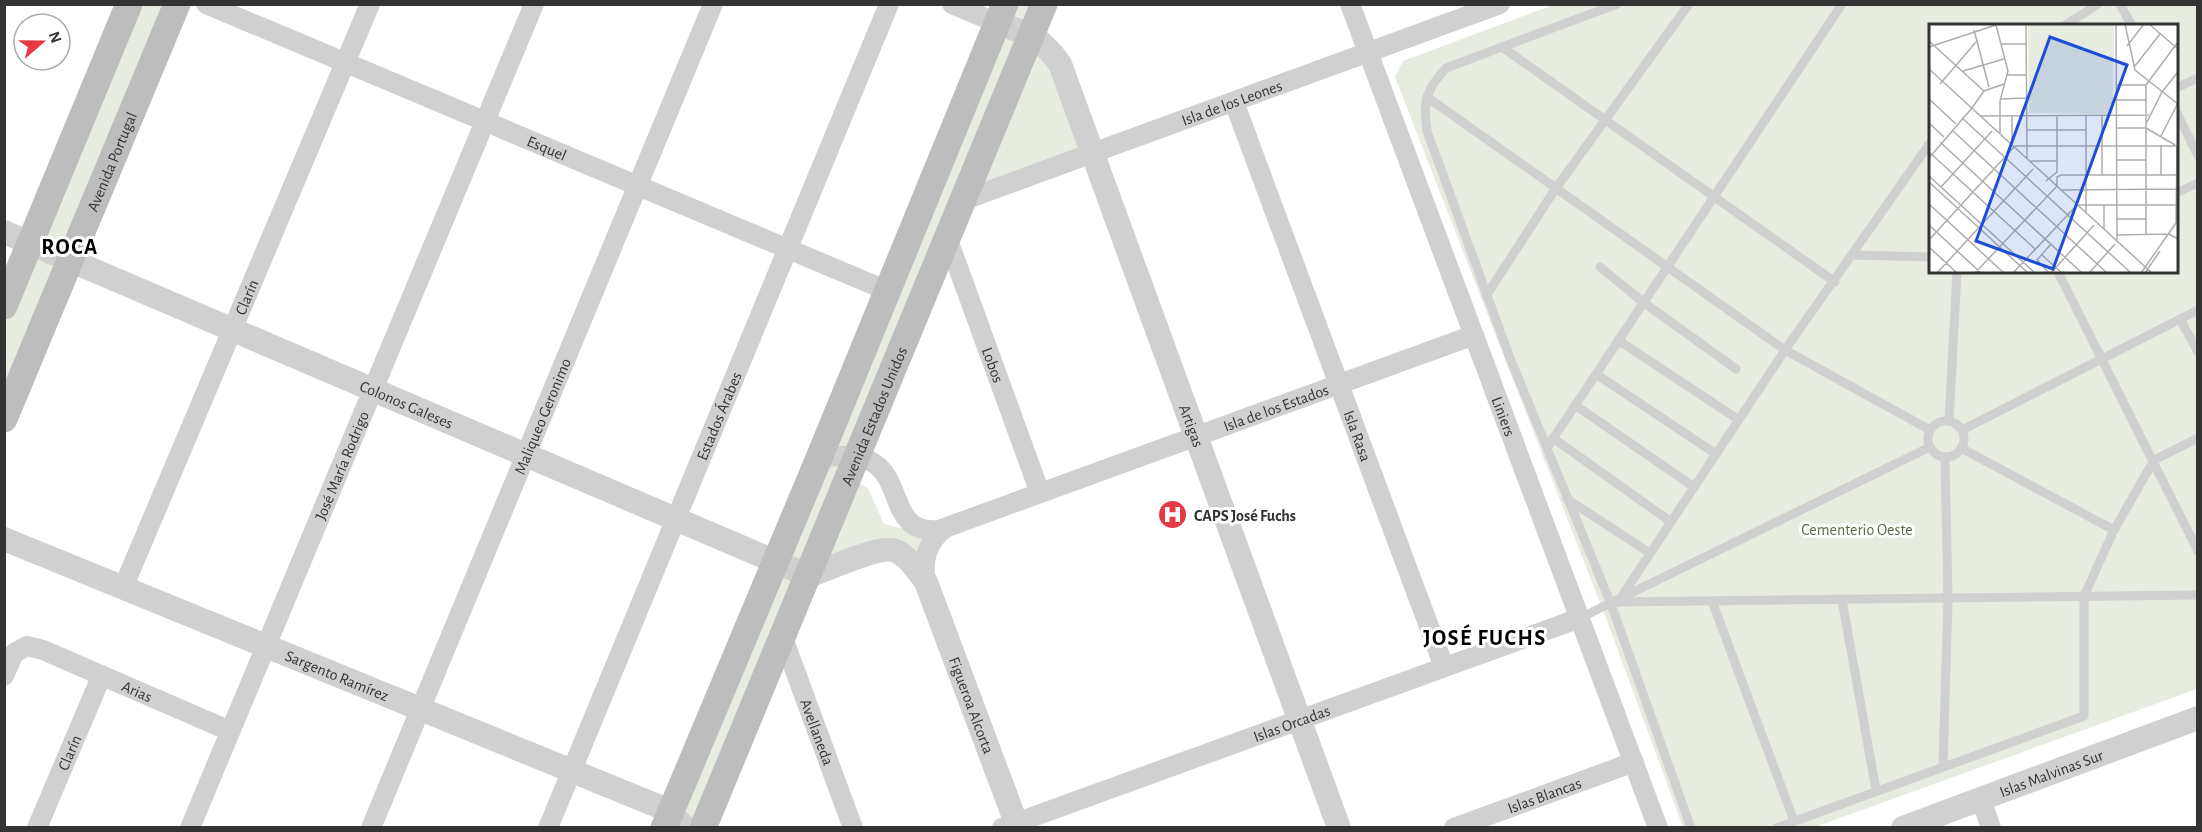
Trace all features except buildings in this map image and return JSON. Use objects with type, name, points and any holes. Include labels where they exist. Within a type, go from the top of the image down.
[{"type":"main road","points":[[4,306],[129,4]]},
{"type":"main road","name":"Avenida Portugal","points":[[4,418],[177,4]]},
{"type":"main road","name":"Avenida Estados Unidos","points":[[703,828],[809,576],[855,456],[1031,36],[1048,6]]},
{"type":"main road","name":"Avenida Estados Unidos","points":[[674,822],[777,561],[1001,14]]},
{"type":"street","name":"Esquel","points":[[207,4],[888,291]]},
{"type":"street","name":"Clarín","points":[[123,588],[370,4]]},
{"type":"street","name":"José María Rodrigo","points":[[190,828],[534,4]]},
{"type":"street","name":"Maliqueo Geronimo","points":[[371,828],[712,4]]},
{"type":"street","name":"Estados Árabes","points":[[549,828],[889,4]]},
{"type":"street","points":[[952,4],[1001,14]]},
{"type":"street","name":"Liniers","points":[[1350,4],[1658,828]]},
{"type":"street","name":"Isla de los Leones","points":[[964,200],[1090,152],[1234,102],[1500,4]]},
{"type":"street","name":"Artigas","points":[[1001,14],[1046,45],[1060,63],[1090,152],[1339,828]]},
{"type":"street","name":"Isla Rasa","points":[[1234,102],[1444,667]]},
{"type":"street","name":"Colonos Galeses","points":[[4,232],[809,576]]},
{"type":"street","name":"Lobos","points":[[947,237],[1040,493]]},
{"type":"street","name":"Isla de los Estados","points":[[855,456],[870,461],[882,469],[904,516],[911,524],[922,529],[944,529],[1474,335]]},
{"type":"street","points":[[819,458],[855,456]]},
{"type":"street","points":[[926,582],[924,568],[927,553],[934,539],[944,529]]},
{"type":"street","name":"Sargento Ramírez","points":[[4,538],[571,772],[674,822]]},
{"type":"street","points":[[809,576],[890,549],[911,563],[926,582]]},
{"type":"street","name":"Figueroa Alcorta","points":[[926,582],[1012,826]]},
{"type":"street","name":"Islas Orcadas","points":[[1012,826],[1580,618]]},
{"type":"street","name":"Avellaneda","points":[[783,638],[853,828]]},
{"type":"street","name":"Arias","points":[[4,676],[14,653],[27,646],[43,650],[230,731]]},
{"type":"street","name":"Clarín","points":[[37,828],[101,677]]},
{"type":"street","name":"Islas Malvinas Sur","points":[[1903,828],[2198,718]]},
{"type":"street","name":"Islas Blancas","points":[[1454,828],[1634,762]]},
{"type":"street","points":[[1981,799],[1991,828]]},
{"type":"lane","points":[[1617,4],[1446,68],[1432,84],[1423,107],[1427,131],[1486,296],[1568,499],[1615,603],[1691,828]]},
{"type":"lane","points":[[1486,296],[1556,188],[1608,120],[1689,4]]},
{"type":"lane","points":[[1547,448],[1842,4]]},
{"type":"lane","points":[[2067,24],[2097,4]]},
{"type":"lane","points":[[2120,4],[2131,24]]},
{"type":"lane","points":[[1502,47],[1835,282]]},
{"type":"lane","points":[[2178,87],[2198,78]]},
{"type":"lane","points":[[1427,97],[1785,350],[1930,430]]},
{"type":"lane","points":[[2178,115],[2198,156]]},
{"type":"lane","points":[[1615,603],[1785,350],[1854,255],[1929,144]]},
{"type":"lane","points":[[2178,192],[2198,183]]},
{"type":"lane","points":[[1854,255],[1929,257]]},
{"type":"lane","points":[[1600,267],[1643,302],[1736,369]]},
{"type":"lane","points":[[1949,421],[1957,273]]},
{"type":"lane","points":[[2058,273],[2198,551]]},
{"type":"lane","points":[[1962,430],[2198,310]]},
{"type":"lane","points":[[2180,319],[2198,352]]},
{"type":"lane","points":[[1618,340],[1739,420]]},
{"type":"lane","points":[[1596,374],[1716,454]]},
{"type":"lane","points":[[1575,405],[1694,487]]},
{"type":"lane","points":[[1949,421],[1962,430],[1961,448],[1954,455],[1944,457],[1930,447],[1928,441],[1930,430],[1938,422],[1949,421]]},
{"type":"lane","points":[[1553,438],[1671,522]]},
{"type":"lane","points":[[1776,828],[2084,716],[2084,596],[2114,530],[2154,460],[2198,438]]},
{"type":"lane","points":[[1580,618],[1615,603],[1930,447]]},
{"type":"lane","points":[[1961,448],[2114,530]]},
{"type":"lane","points":[[1943,766],[1948,600],[1944,457]]},
{"type":"lane","points":[[1568,499],[1650,554]]},
{"type":"lane","points":[[1615,603],[2198,595]]},
{"type":"lane","points":[[1842,600],[1876,790]]},
{"type":"lane","points":[[1712,601],[1794,821]]},
{"type":"green space","points":[[129,5],[177,5],[5,419],[5,306]]},
{"type":"green space","points":[[1005,5],[1044,5],[1031,36],[1060,64],[1090,152],[965,198],[703,827],[664,828]]},
{"type":"green space","name":"Cementerio Oeste","points":[[1553,5],[2197,5],[2197,689],[1815,827],[1683,827],[1606,618],[1395,77],[1403,61]]},
{"type":"green space","points":[[860,484],[868,488],[884,524],[928,535],[917,563],[832,556],[828,552],[855,488]]},
{"type":"place","name":"CAPS José Fuchs","points":[[1173,515]]},
{"type":"district","name":"ROCA","points":[[70,246]]},
{"type":"district","name":"JOSÉ FUCHS","points":[[1485,637]]}]
